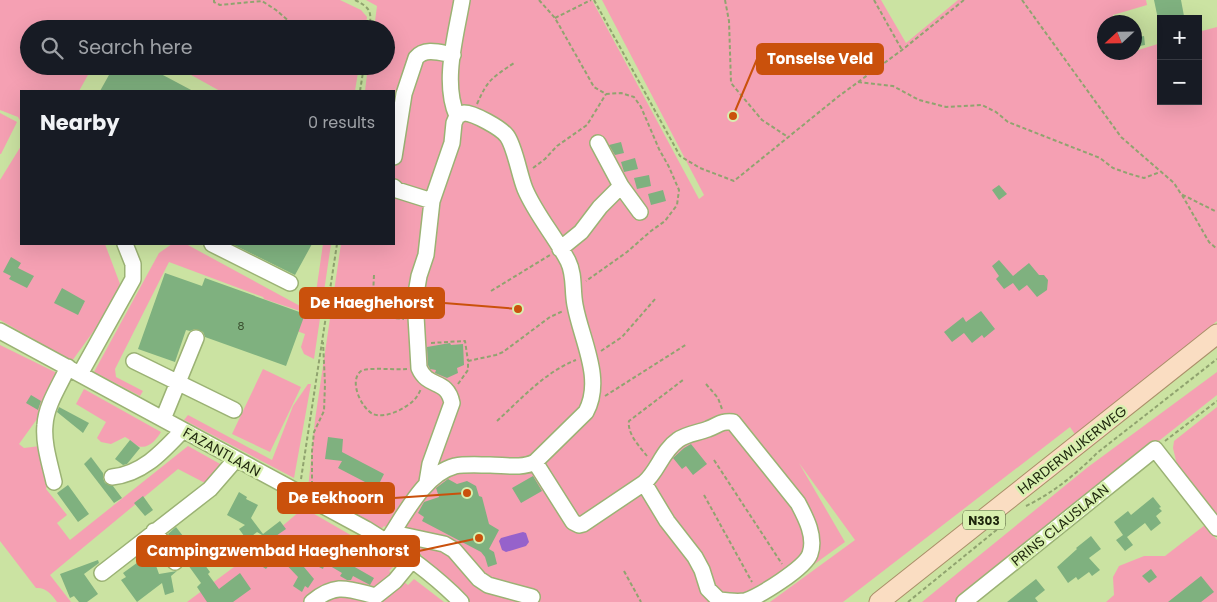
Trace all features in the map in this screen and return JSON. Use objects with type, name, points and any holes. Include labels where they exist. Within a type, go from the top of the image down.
[{"type":"main road","name":"HARDERWIJKERWEG","points":[[879,602],[1217,334]]},
{"type":"main road","name":"HARDERWIJKERWEG","points":[[896,602],[1094,444],[1217,350]]},
{"type":"street","points":[[427,482],[455,466],[481,464],[522,466],[535,462],[586,412],[590,405],[592,381],[585,338],[577,314],[573,275],[568,262],[532,203],[508,137],[500,128],[464,116],[452,106],[450,74],[462,0]]},
{"type":"street","points":[[395,151],[404,94],[416,58],[420,53],[426,51],[453,55]]},
{"type":"street","points":[[464,116],[454,123],[452,143],[432,201],[426,255],[419,276],[415,299],[417,344],[423,374],[450,393],[452,403],[430,464],[427,482],[390,537],[444,544],[454,550],[480,579],[488,585],[532,596]]},
{"type":"street","points":[[598,143],[621,186],[640,212]]},
{"type":"street","points":[[560,249],[581,232],[600,207],[621,186]]},
{"type":"street","points":[[395,188],[432,201]]},
{"type":"street","points":[[54,482],[44,435],[47,413],[133,279],[131,245]]},
{"type":"street","points":[[214,245],[290,283]]},
{"type":"street","name":"FAZANTLAAN","points":[[0,331],[305,496],[390,537],[461,602]]},
{"type":"street","points":[[163,419],[196,338]]},
{"type":"street","points":[[134,361],[234,410]]},
{"type":"street","points":[[535,462],[573,522],[579,525],[603,512],[651,477],[668,449],[679,439],[708,429],[723,421],[733,422],[798,503],[805,515],[812,544],[809,556],[800,566],[759,596],[734,602],[719,600],[708,589],[702,570],[695,557],[667,521],[644,483]]},
{"type":"street","points":[[112,477],[131,473],[142,468],[164,450],[183,430]]},
{"type":"street","points":[[1155,448],[1217,528]]},
{"type":"street","name":"PRINS CLAUSLAAN","points":[[964,602],[1155,448]]},
{"type":"street","points":[[102,573],[210,489],[236,459]]},
{"type":"street","points":[[154,531],[172,555],[174,562]]},
{"type":"street","points":[[312,602],[322,594],[338,588],[374,599],[395,581],[413,559]]},
{"type":"path","points":[[214,0],[214,2],[220,5],[262,1],[288,20]]},
{"type":"path","points":[[355,0],[364,4],[370,10],[370,20]]},
{"type":"path","points":[[539,0],[555,18],[594,87],[606,94],[622,93],[634,97],[641,106],[658,149],[669,167],[679,190],[677,206],[665,221],[651,230],[627,252],[574,289]]},
{"type":"path","points":[[555,18],[593,0],[680,156],[705,170],[734,181],[964,0]]},
{"type":"path","points":[[724,0],[730,21],[731,83],[762,120],[788,137]]},
{"type":"path","points":[[874,0],[902,50]]},
{"type":"path","points":[[1022,0],[1121,137],[1174,183],[1209,242],[1217,250]]},
{"type":"path","points":[[464,116],[485,85],[494,76],[514,64]]},
{"type":"path","points":[[360,90],[362,75]]},
{"type":"path","points":[[858,82],[893,86],[919,100],[946,107],[982,105],[996,112],[1008,122],[1100,158],[1113,168],[1144,178],[1160,172]]},
{"type":"path","points":[[521,176],[545,159],[557,146],[587,125],[606,94]]},
{"type":"path","points":[[1181,194],[1217,212]]},
{"type":"path","points":[[305,496],[323,336],[337,245]]},
{"type":"path","points":[[491,291],[560,249]]},
{"type":"path","points":[[374,275],[372,316],[416,320]]},
{"type":"path","points":[[468,361],[503,352],[562,311],[569,310],[577,314]]},
{"type":"path","points":[[305,496],[314,432],[324,411],[323,336]]},
{"type":"path","points":[[417,344],[465,340],[468,370],[450,393]]},
{"type":"path","points":[[590,405],[687,344]]},
{"type":"path","name":"HARDERWIJKERWEG","points":[[1025,506],[1044,497],[1217,359]]},
{"type":"path","points":[[362,370],[390,370],[423,374],[414,401],[400,410],[382,415],[375,415],[367,410],[359,396],[355,383],[357,376],[362,370]]},
{"type":"path","points":[[657,468],[639,446],[628,426],[628,421],[683,380]]},
{"type":"path","points":[[706,384],[722,406],[723,421]]},
{"type":"path","points":[[1155,448],[1217,401]]},
{"type":"path","points":[[714,460],[789,574]]},
{"type":"path","points":[[704,495],[759,596]]},
{"type":"path","points":[[908,602],[1011,518]]},
{"type":"path","points":[[624,571],[641,602]]},
{"type":"shaded area","points":[[0,0],[340,0],[361,10],[367,17],[366,20],[20,20],[20,75],[88,75],[80,90],[20,90],[20,120],[18,117],[0,110]]},
{"type":"shaded area","points":[[366,0],[592,0],[699,199],[704,195],[602,0],[881,0],[906,43],[958,0],[1146,0],[1147,5],[1113,15],[1097,15],[1097,60],[1142,60],[1142,49],[1157,44],[1157,105],[1202,105],[1202,31],[1217,27],[1217,321],[1076,436],[1070,427],[843,602],[770,602],[855,540],[799,463],[845,542],[762,602],[470,602],[417,551],[416,547],[384,526],[381,529],[308,489],[315,420],[341,245],[395,245],[395,90],[365,90],[367,75],[395,75],[395,20],[375,20],[377,6]]},
{"type":"shaded area","points":[[191,75],[358,75],[355,90],[218,90]]},
{"type":"shaded area","points":[[0,113],[17,122],[1,154],[0,154]]},
{"type":"shaded area","points":[[20,148],[20,245],[105,245],[120,284],[106,314],[72,361],[0,320],[0,180]]},
{"type":"shaded area","points":[[171,245],[188,245],[313,313],[323,245],[331,245],[314,359],[304,354],[301,347],[305,334],[297,331],[303,312],[169,262],[115,369],[116,377],[143,391],[140,396],[94,372],[159,253]]},
{"type":"shaded area","points":[[0,345],[57,373],[45,396],[37,419],[19,444],[24,448],[40,446],[48,483],[46,489],[67,515],[57,523],[70,540],[188,446],[222,465],[205,483],[178,469],[50,575],[71,602],[57,602],[46,590],[36,588],[0,541]]},
{"type":"shaded area","points":[[263,369],[301,387],[270,452],[232,434]]},
{"type":"shaded area","points":[[1217,372],[1217,395],[955,602],[922,602],[1088,467]]},
{"type":"shaded area","points":[[308,384],[311,384],[294,478],[184,420],[188,415],[272,460],[293,406]]},
{"type":"shaded area","points":[[84,389],[161,432],[155,441],[142,447],[125,437],[111,444],[101,442],[97,438],[106,422],[76,404]]},
{"type":"shaded area","points":[[1217,407],[1217,518],[1177,465],[1173,448],[1174,441]]},
{"type":"shaded area","points":[[300,511],[304,514],[309,511],[361,541],[396,564],[389,571],[408,585],[414,579],[444,602],[187,602],[238,564]]},
{"type":"shaded area","points":[[1205,525],[1217,540],[1217,602],[1106,602],[1114,595],[1113,577],[1119,566],[1144,556],[1165,556]]},
{"type":"shaded area","points":[[523,532],[526,533],[529,542],[526,546],[506,552],[502,550],[499,541],[501,538]]},
{"type":"building","points":[[1154,0],[1181,0],[1184,15],[1157,15]]},
{"type":"building","points":[[1142,36],[1144,36],[1145,45],[1142,46]]},
{"type":"building","points":[[109,75],[163,75],[191,90],[101,90]]},
{"type":"building","points":[[621,142],[624,153],[615,155],[609,145]]},
{"type":"building","points":[[635,158],[638,169],[624,172],[621,162]]},
{"type":"building","points":[[649,175],[651,186],[637,189],[634,178]]},
{"type":"building","points":[[999,185],[1007,194],[999,200],[992,190]]},
{"type":"building","points":[[663,190],[666,201],[651,205],[648,194]]},
{"type":"building","points":[[234,245],[311,245],[295,275]]},
{"type":"building","points":[[11,257],[21,263],[18,268],[34,276],[27,288],[9,279],[11,276],[3,272]]},
{"type":"building","points":[[999,260],[1013,276],[1029,263],[1039,275],[1044,275],[1048,280],[1047,290],[1037,297],[1027,285],[1019,291],[1013,283],[1004,289],[996,279],[999,276],[992,266]]},
{"type":"building","points":[[165,273],[202,286],[205,278],[305,314],[286,366],[205,337],[203,332],[195,329],[186,330],[175,362],[138,349]]},
{"type":"building","points":[[62,288],[85,301],[78,315],[54,303]]},
{"type":"building","points":[[981,311],[995,329],[984,338],[982,335],[972,343],[964,333],[952,342],[944,332],[963,317],[966,322]]},
{"type":"building","points":[[450,343],[451,345],[463,344],[464,365],[457,368],[458,373],[447,378],[435,373],[436,370],[430,369],[427,347]]},
{"type":"building","points":[[31,395],[41,401],[38,410],[26,403]]},
{"type":"building","points":[[59,407],[89,423],[83,433],[57,412]]},
{"type":"building","points":[[328,437],[343,439],[342,452],[384,474],[380,482],[390,487],[386,496],[363,485],[365,482],[338,468],[342,461],[325,459]]},
{"type":"building","points":[[130,440],[140,448],[127,464],[123,465],[115,459]]},
{"type":"building","points":[[691,444],[707,464],[693,475],[686,466],[682,469],[673,458]]},
{"type":"building","points":[[91,457],[103,473],[105,483],[113,486],[122,498],[114,503],[84,464]]},
{"type":"building","points":[[533,476],[542,491],[521,503],[512,488]]},
{"type":"building","points":[[448,479],[457,484],[467,481],[476,486],[479,496],[482,497],[489,524],[499,530],[489,549],[494,552],[497,564],[488,567],[485,557],[481,552],[422,521],[424,517],[418,513],[424,502],[439,497],[436,488]]},
{"type":"building","points":[[68,485],[89,514],[78,522],[57,493]]},
{"type":"building","points":[[239,492],[247,497],[246,499],[258,505],[251,518],[263,534],[280,521],[286,529],[263,545],[258,538],[262,535],[257,532],[247,540],[239,529],[245,525],[227,515]]},
{"type":"building","points":[[143,496],[153,510],[145,516],[134,503]]},
{"type":"building","points":[[1153,497],[1161,507],[1159,508],[1162,511],[1156,516],[1161,523],[1151,531],[1145,523],[1127,537],[1133,545],[1125,551],[1116,540],[1123,535],[1114,522],[1128,511],[1131,515]]},
{"type":"building","points":[[176,527],[183,536],[174,542],[168,534]]},
{"type":"building","points":[[1091,536],[1101,549],[1089,558],[1100,570],[1092,576],[1089,572],[1078,580],[1076,577],[1068,583],[1057,567]]},
{"type":"building","points":[[268,546],[276,556],[266,569],[255,562]]},
{"type":"building","points":[[291,546],[297,552],[294,555],[314,579],[308,588],[305,586],[302,592],[293,586],[298,577],[279,557]]},
{"type":"building","points":[[150,549],[159,574],[177,571],[171,576],[174,592],[165,595],[162,583],[137,602],[121,580],[126,577],[123,573],[141,560],[139,556]]},
{"type":"building","points":[[326,550],[353,562],[353,566],[374,578],[370,585],[353,576],[351,580],[347,580],[340,576],[342,573],[325,563],[323,569],[313,564],[319,552],[324,554]]},
{"type":"building","points":[[199,557],[219,589],[240,573],[251,589],[233,602],[207,602],[197,587],[201,583],[188,565]]},
{"type":"building","points":[[98,560],[99,563],[84,574],[98,594],[87,602],[79,602],[74,596],[70,598],[60,574]]},
{"type":"building","points":[[1151,569],[1157,577],[1149,583],[1142,576]]},
{"type":"building","points":[[1201,576],[1214,592],[1201,602],[1168,602]]},
{"type":"building","points":[[1036,579],[1045,590],[1035,598],[1038,602],[1007,602]]},
{"type":"place","name":"Tonselse Veld","points":[[733,116]]},
{"type":"place","name":"De Haeghehorst","points":[[518,309]]},
{"type":"place","name":"De Eekhoorn","points":[[467,493]]},
{"type":"place","name":"Campingzwembad Haeghenhorst","points":[[479,538]]}]
